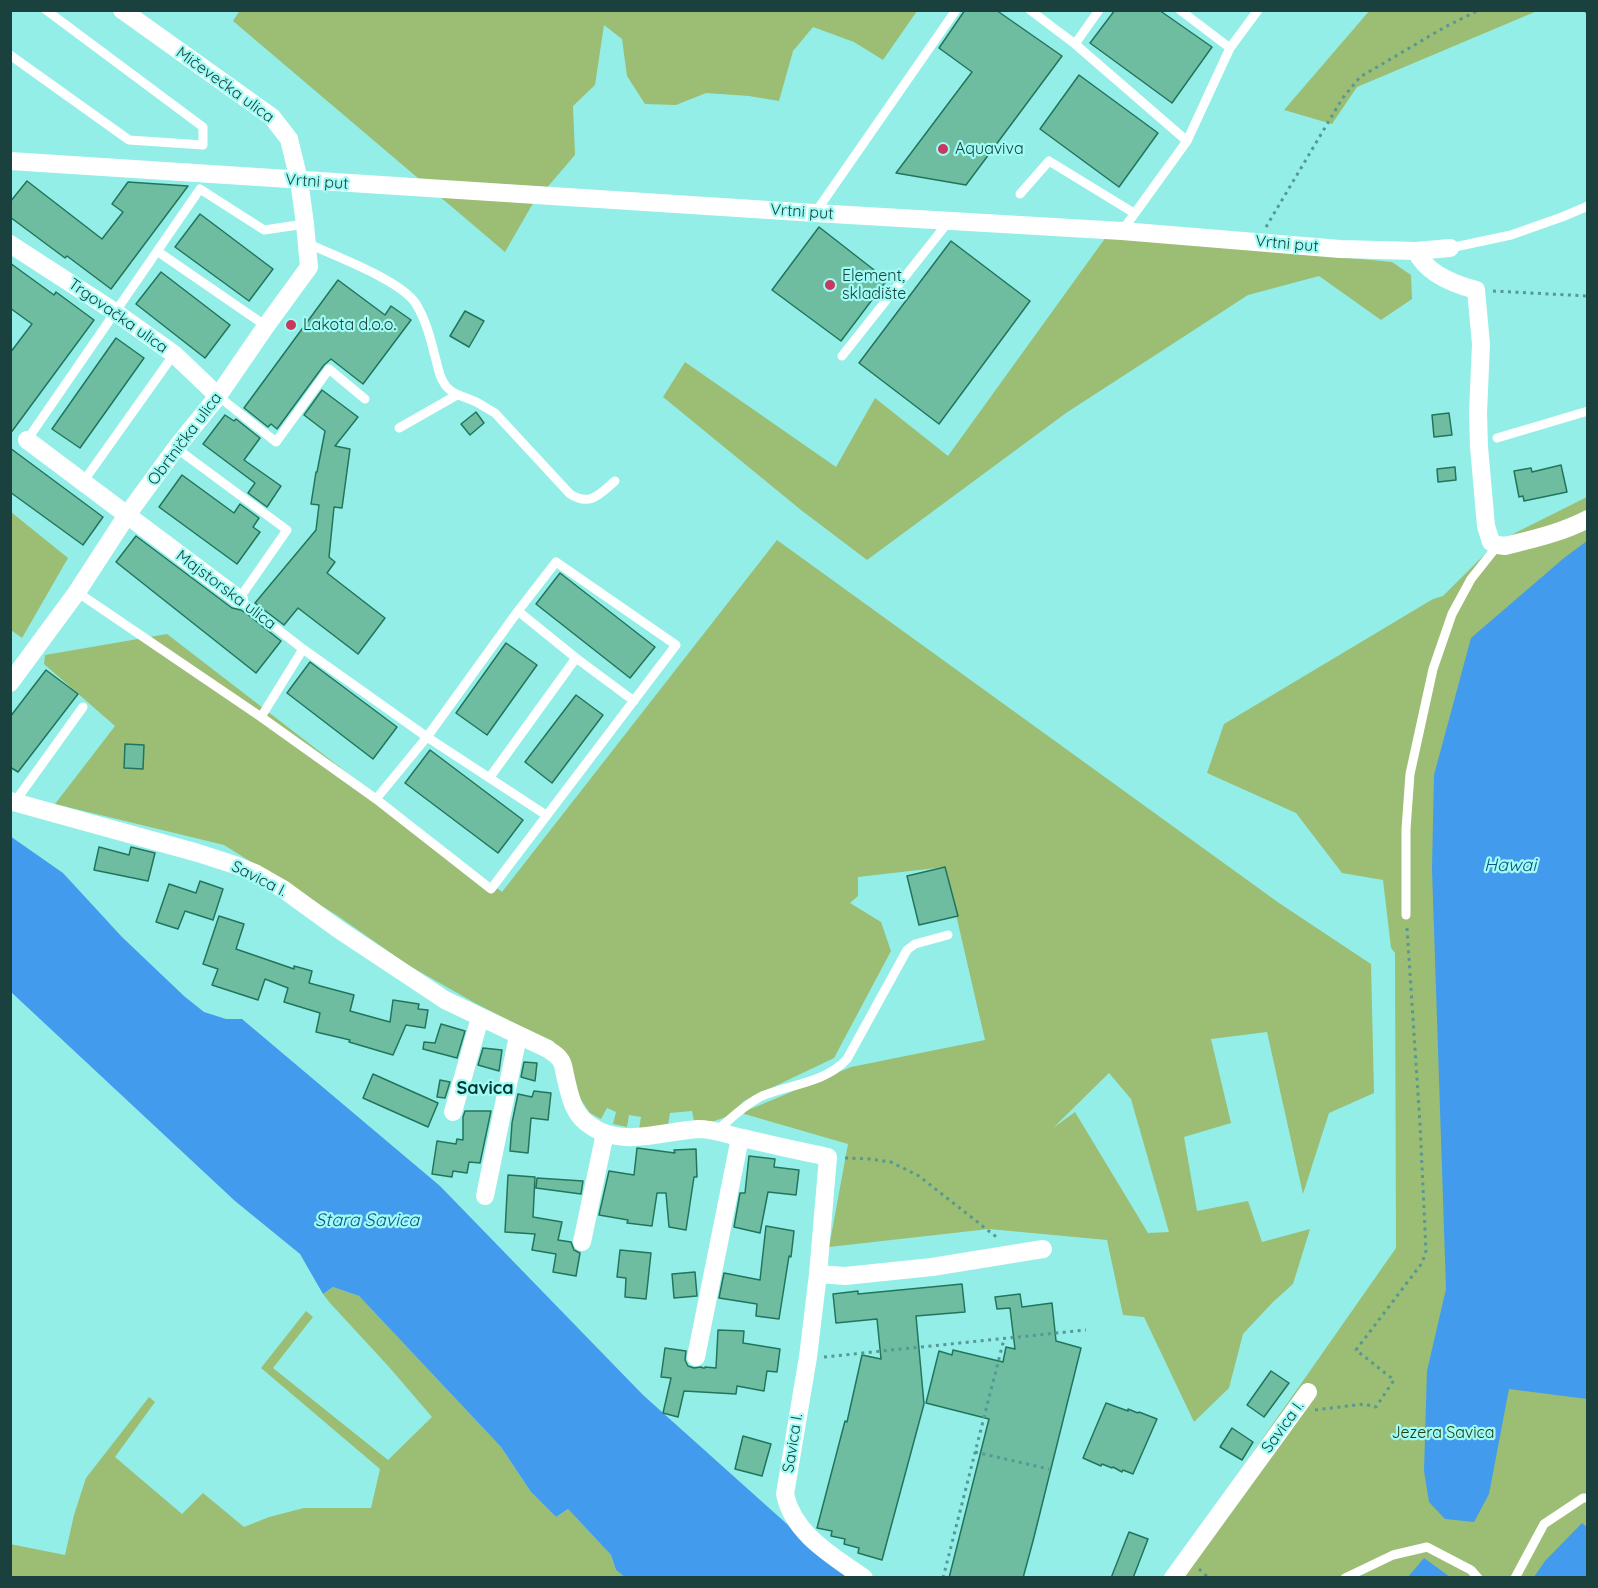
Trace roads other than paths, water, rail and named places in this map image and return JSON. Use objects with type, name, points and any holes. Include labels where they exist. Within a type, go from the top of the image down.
[{"type":"street","name":"Mičevečka ulica","points":[[122,10],[272,117],[289,139],[298,180]]},
{"type":"street","name":"Vrtni put","points":[[10,161],[1122,231],[1340,249],[1416,251],[1450,248]]},
{"type":"street","name":"Obrtnička ulica","points":[[10,682],[77,592],[127,515],[218,396],[309,267],[298,180]]},
{"type":"street","name":"Trgovačka ulica","points":[[10,244],[115,312],[174,354],[218,396]]},
{"type":"street","points":[[1416,251],[1421,262],[1440,275],[1476,290],[1481,344],[1478,413],[1480,459],[1486,526],[1491,542],[1504,546],[1549,535],[1587,519]]},
{"type":"street","name":"Majstorska ulica","points":[[27,440],[239,599]]},
{"type":"street","name":"Savica I.","points":[[12,802],[198,853],[255,873],[283,889],[338,929],[436,994],[480,1018],[548,1049],[563,1064],[573,1105],[579,1117],[605,1133],[654,1136],[700,1129],[717,1130],[740,1138],[828,1157],[808,1357],[785,1494],[788,1507],[803,1531],[864,1578]]},
{"type":"street","points":[[453,1112],[480,1018]]},
{"type":"street","points":[[485,1196],[518,1036]]},
{"type":"street","points":[[582,1242],[605,1133]]},
{"type":"street","points":[[696,1357],[740,1138]]},
{"type":"street","points":[[818,1274],[845,1275],[932,1267],[1043,1249]]},
{"type":"street","name":"Savica I.","points":[[1173,1578],[1308,1392]]},
{"type":"lane","points":[[10,55],[129,140],[203,145],[203,127],[46,10]]},
{"type":"lane","points":[[815,213],[956,10]]},
{"type":"lane","points":[[1030,10],[1075,44],[1187,141]]},
{"type":"lane","points":[[1075,44],[1099,10]]},
{"type":"lane","points":[[1180,10],[1230,48]]},
{"type":"lane","points":[[1122,231],[1187,141],[1230,48],[1258,10]]},
{"type":"lane","points":[[1020,194],[1049,161],[1134,213]]},
{"type":"lane","points":[[27,440],[200,189],[264,230],[305,224]]},
{"type":"lane","name":"Vrtni put","points":[[1450,248],[1511,236],[1587,206]]},
{"type":"lane","points":[[842,357],[949,221]]},
{"type":"lane","points":[[307,243],[392,282],[406,293],[415,302],[422,315],[443,383],[448,390],[481,404],[495,413],[570,494],[585,500],[596,497],[615,481]]},
{"type":"lane","points":[[157,251],[266,326]]},
{"type":"lane","points":[[83,482],[174,354]]},
{"type":"lane","points":[[218,396],[276,442],[329,369],[365,399]]},
{"type":"lane","points":[[399,428],[458,395]]},
{"type":"lane","points":[[1497,438],[1587,411]]},
{"type":"lane","points":[[176,448],[287,530],[239,599]]},
{"type":"lane","points":[[1406,915],[1406,829],[1410,774],[1433,669],[1452,614],[1471,579],[1498,545]]},
{"type":"lane","points":[[77,592],[261,717],[376,799],[491,889],[676,645],[556,562],[427,737],[376,799]]},
{"type":"lane","name":"Majstorska ulica","points":[[239,599],[303,649],[427,737],[546,815]]},
{"type":"lane","points":[[518,611],[634,701]]},
{"type":"lane","points":[[261,717],[303,649]]},
{"type":"lane","points":[[489,777],[576,658]]},
{"type":"lane","points":[[12,802],[84,707]]},
{"type":"lane","points":[[717,1130],[743,1108],[761,1097],[819,1079],[838,1068],[847,1059],[906,950],[915,944],[948,935]]},
{"type":"lane","points":[[1515,1578],[1544,1524],[1583,1498],[1587,1498]]},
{"type":"lane","points":[[1345,1578],[1392,1556],[1427,1547],[1471,1570],[1478,1578]]},
{"type":"water","name":"Hawai","points":[[1587,541],[1587,1399],[1509,1389],[1489,1494],[1474,1522],[1445,1519],[1429,1502],[1424,1471],[1427,1371],[1446,1289],[1432,869],[1434,775],[1471,638]]},
{"type":"water","name":"Stara Savica","points":[[10,836],[63,873],[122,937],[184,996],[204,1012],[226,1019],[242,1019],[440,1186],[643,1395],[846,1577],[626,1578],[616,1570],[611,1555],[568,1509],[556,1517],[531,1492],[501,1447],[359,1296],[333,1287],[323,1294],[300,1254],[235,1201],[11,992]]},
{"type":"water","points":[[1582,1523],[1587,1527],[1587,1577],[1534,1577],[1545,1561]]},
{"type":"water","points":[[1424,1558],[1450,1577],[1408,1577]]},
{"type":"place","name":"Aquaviva","points":[[943,149]]},
{"type":"place","name":"Element, skladište","points":[[830,285]]},
{"type":"place","name":"Lakota d.o.o.","points":[[291,325]]},
{"type":"district","name":"Savica","points":[[485,1089]]},
{"type":"park label","name":"Jezera Savica","points":[[1443,1433]]}]
